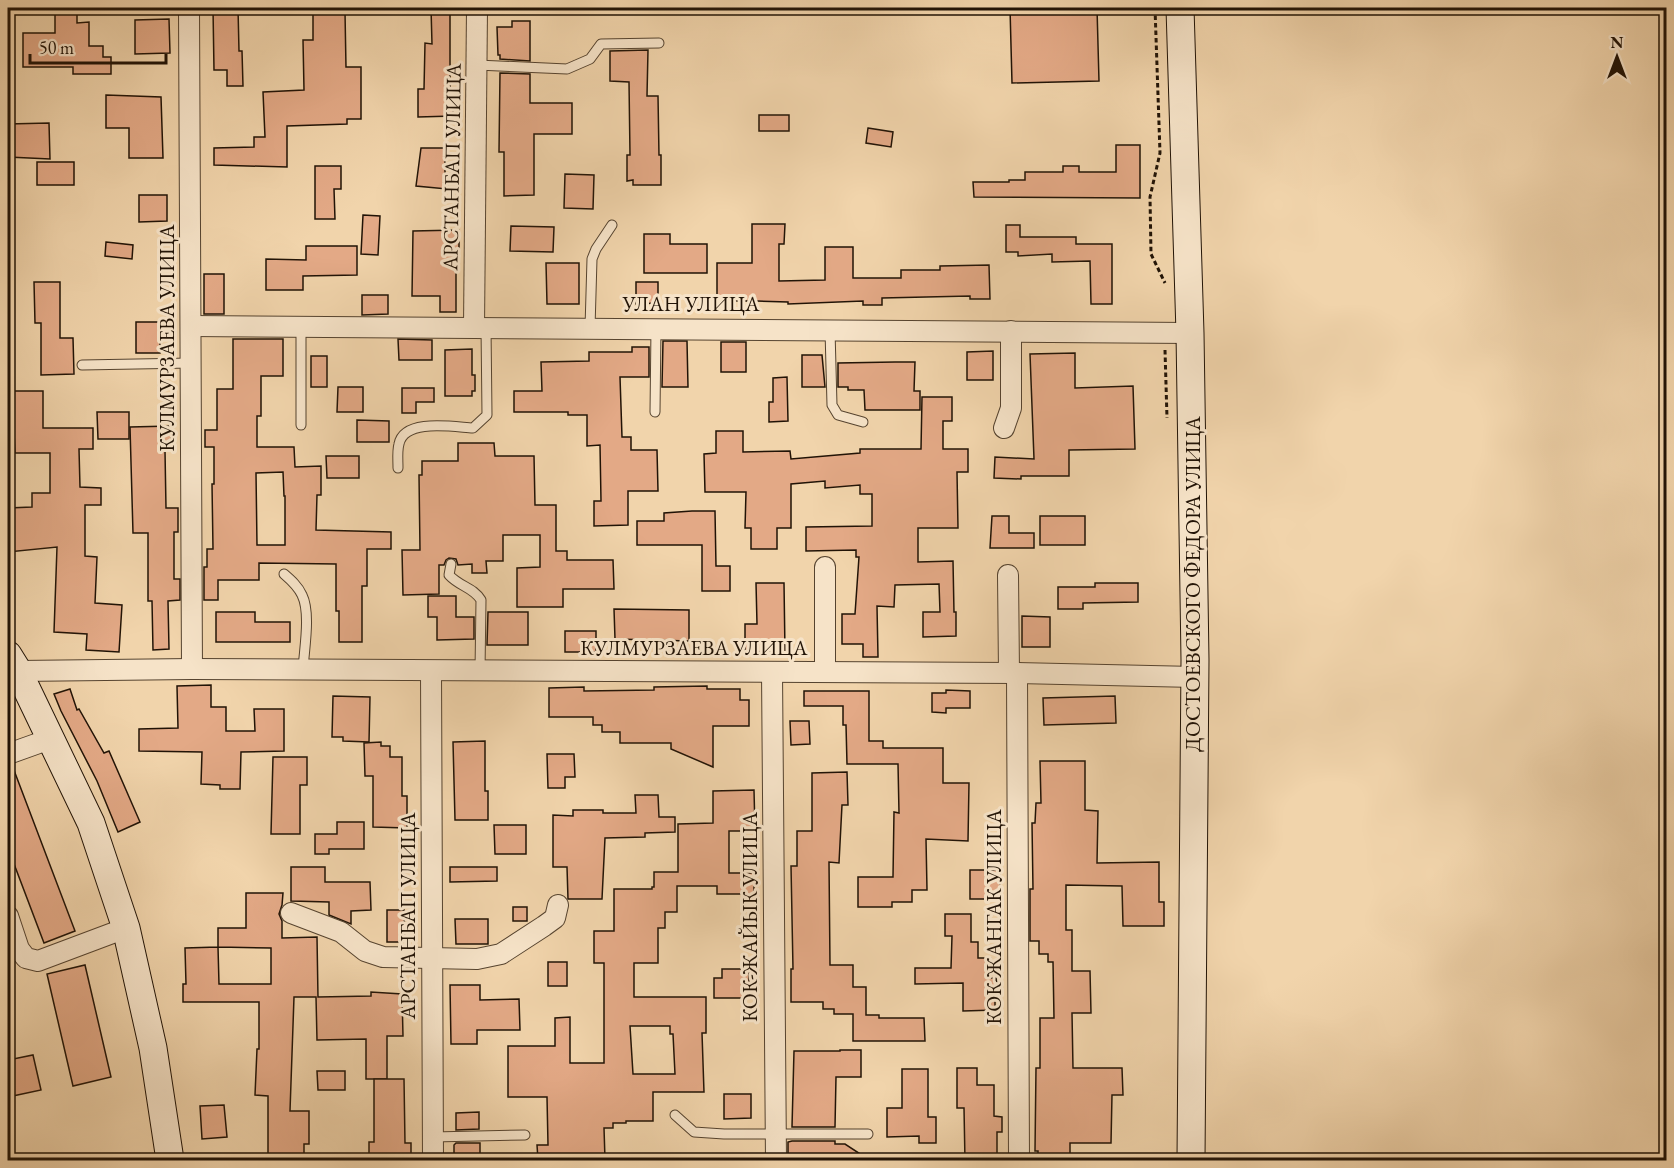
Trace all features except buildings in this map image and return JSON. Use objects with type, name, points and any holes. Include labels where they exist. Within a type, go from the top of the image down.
[{"type":"main road","name":"ДОСТОЕВСКОГО ФЕДОРА УЛИЦА","points":[[1180,8],[1177,332],[1195,676],[1191,1161]]},
{"type":"main road","points":[[11,666],[91,823],[126,928],[153,1048],[170,1161]]},
{"type":"street","name":"КУЛМУРЗАЕВА УЛИЦА","points":[[189,8],[192,669]]},
{"type":"street","name":"АРСТАНБАП УЛИЦА","points":[[477,8],[480,327]]},
{"type":"street","name":"УЛАН УЛИЦА","points":[[192,326],[1177,332]]},
{"type":"street","points":[[1004,428],[1011,408],[1011,331]]},
{"type":"street","points":[[825,567],[825,672]]},
{"type":"street","name":"КОК-ЖАНГАК УЛИЦА","points":[[1008,575],[1013,673],[1019,1161]]},
{"type":"street","name":"КУЛМУРЗАЕВА УЛИЦА","points":[[11,666],[1195,676]]},
{"type":"street","name":"АРСТАНБАП УЛИЦА","points":[[431,670],[433,1161]]},
{"type":"street","name":"КОК-ЖАЙЫК УЛИЦА","points":[[772,672],[776,1161]]},
{"type":"street","points":[[8,754],[50,739]]},
{"type":"street","points":[[291,913],[341,932],[365,951],[383,957],[477,959],[501,954],[555,918],[558,905]]},
{"type":"street","points":[[8,916],[20,949],[26,958],[38,961],[126,928]]},
{"type":"lane","points":[[477,65],[567,69],[590,59],[601,44],[659,43]]},
{"type":"lane","points":[[590,328],[592,260],[596,249],[612,225]]},
{"type":"lane","points":[[301,326],[302,425]]},
{"type":"lane","points":[[398,468],[399,442],[408,430],[421,426],[473,428],[487,415],[480,327]]},
{"type":"lane","points":[[655,412],[656,328]]},
{"type":"lane","points":[[830,330],[832,405],[838,415],[863,422]]},
{"type":"lane","points":[[82,365],[192,363]]},
{"type":"lane","points":[[451,564],[449,575],[457,584],[476,592],[481,600],[480,671]]},
{"type":"lane","points":[[284,574],[297,586],[304,598],[306,615],[303,670]]},
{"type":"lane","points":[[675,1115],[694,1132],[868,1134]]},
{"type":"lane","points":[[433,1137],[525,1135]]},
{"type":"path","points":[[1155,8],[1160,153],[1150,197],[1151,254],[1165,285]]},
{"type":"path","points":[[1167,427],[1177,332]]}]
